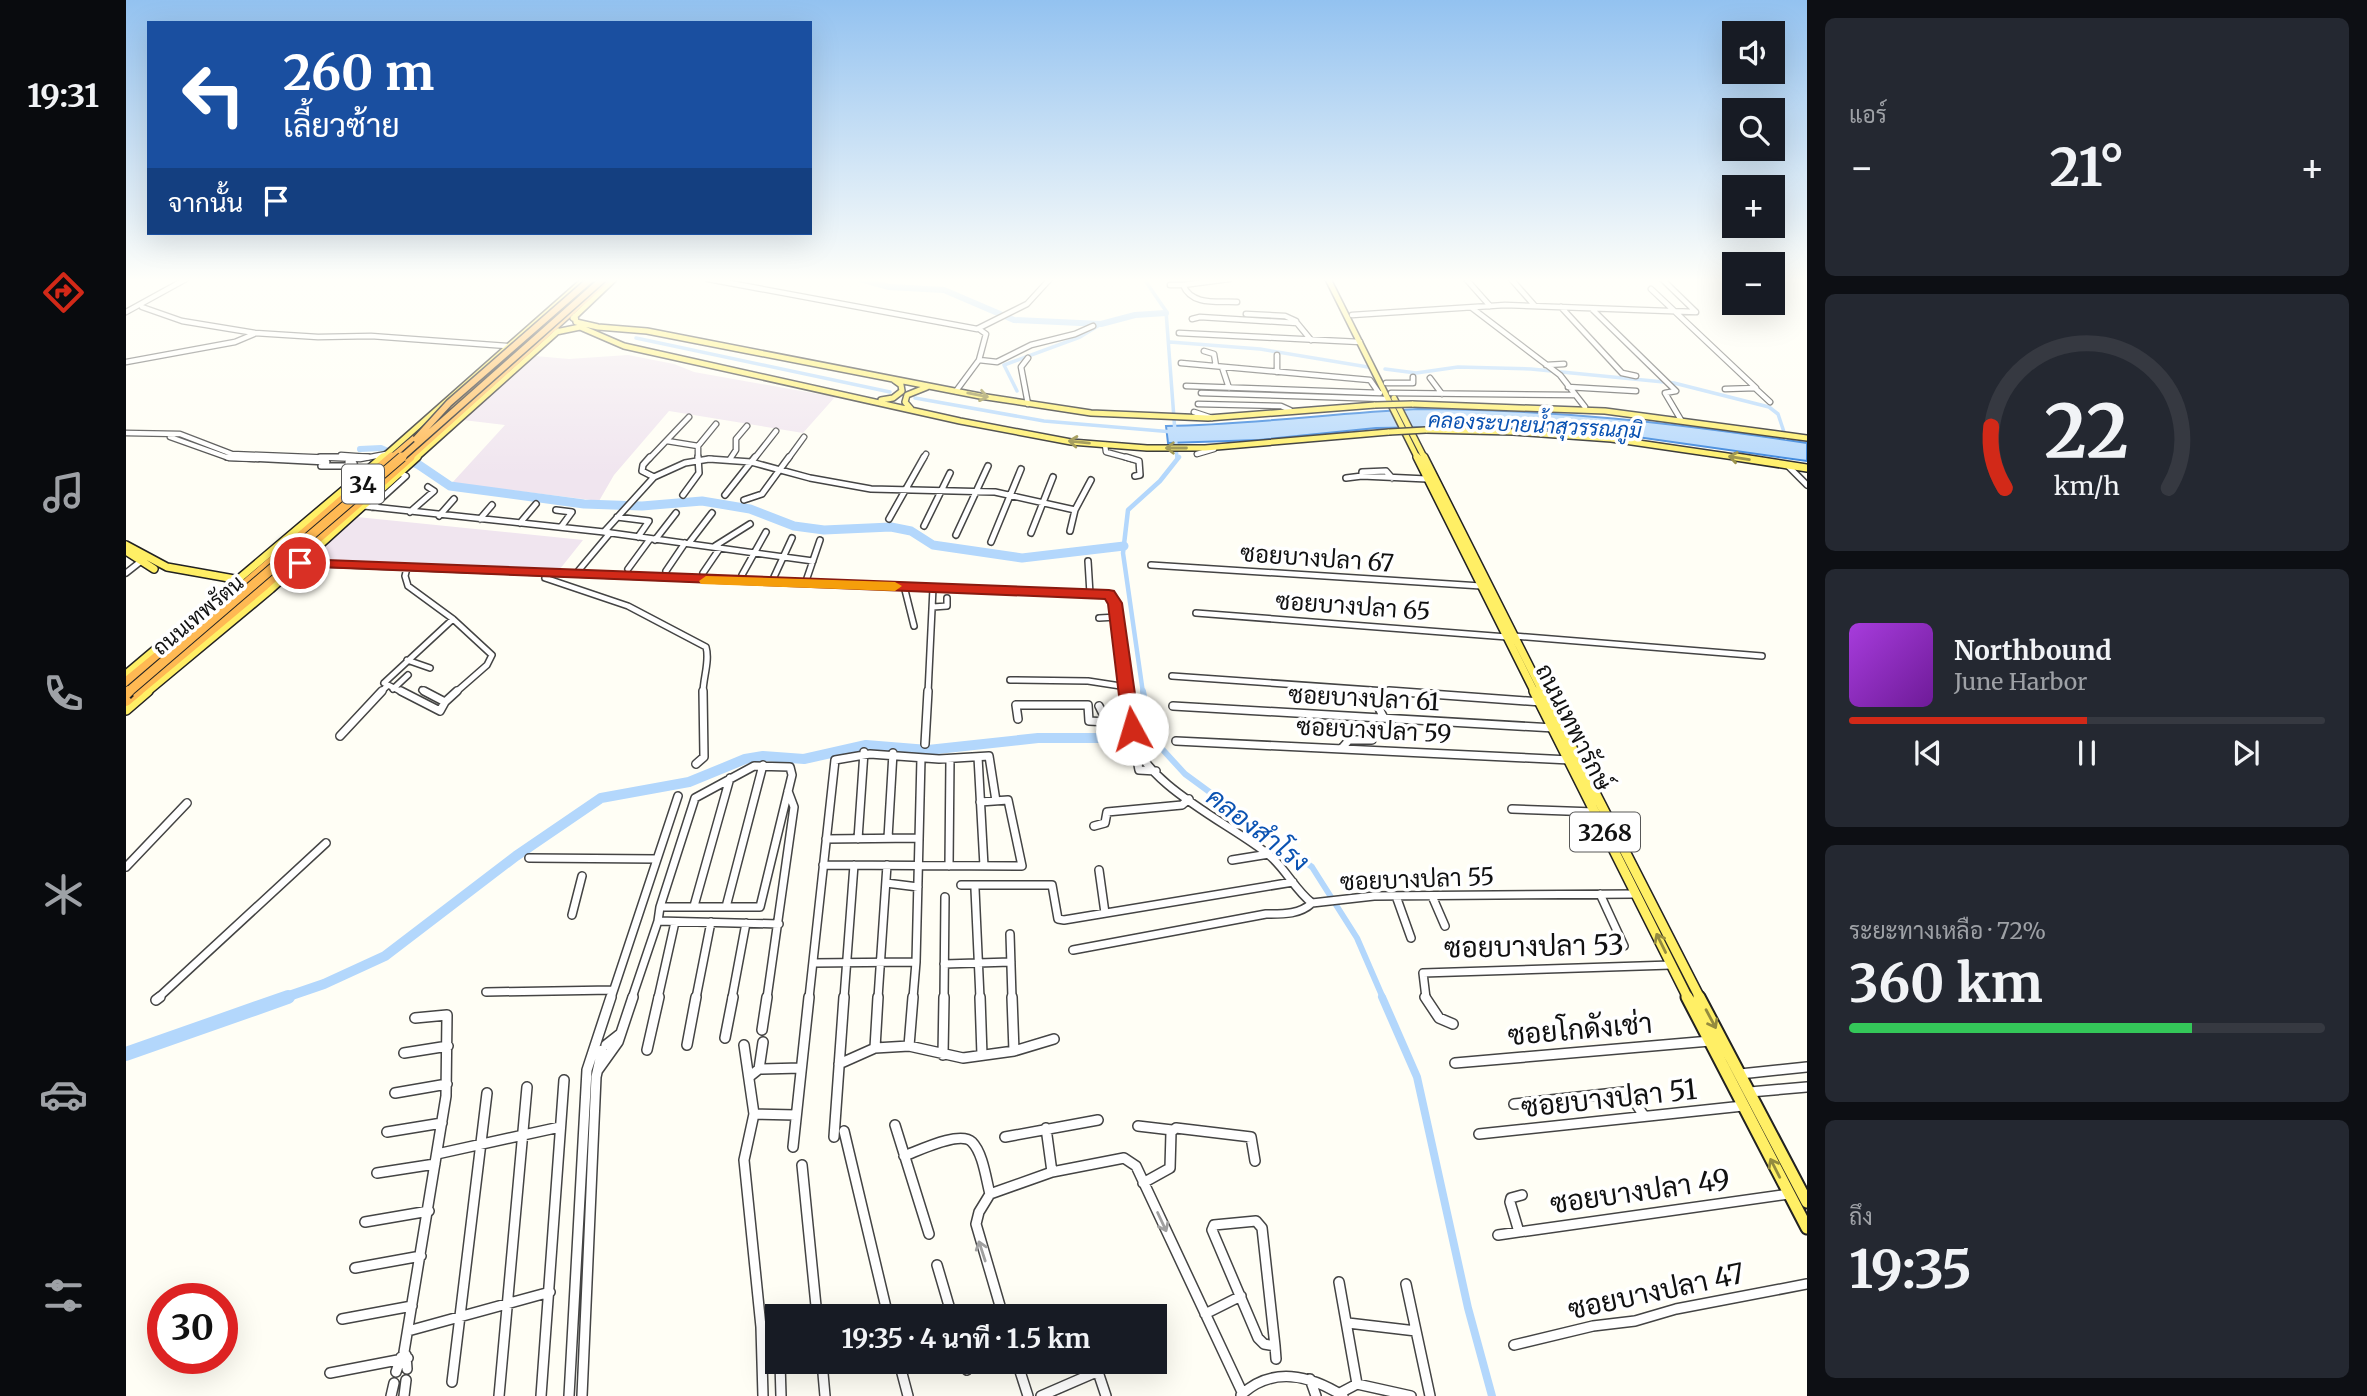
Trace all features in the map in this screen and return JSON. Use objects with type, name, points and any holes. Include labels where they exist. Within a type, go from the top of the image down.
[{"type":"highway","name":"ถนนเทพรัตน","points":[[127,694],[248,582],[520,344]]},
{"type":"highway","points":[[127,694],[264,579],[523,344]]},
{"type":"highway","points":[[419,439],[531,344]]},
{"type":"highway","name":"ถนนเทพรัตน","points":[[127,694],[265,585],[540,344]]},
{"type":"main road","name":"ถนนเทพรัตน","points":[[126,710],[300,563],[543,344]]},
{"type":"main road","points":[[715,344],[1028,404],[1146,417],[1208,418],[1412,404],[1547,407],[1681,420],[1807,438]]},
{"type":"main road","name":"ถนนเทพารักษ์","points":[[1361,344],[1411,437],[1541,702],[1557,728],[1595,813],[1671,965],[1807,1228]]},
{"type":"main road","name":"ถนนเทพารักษ์","points":[[1367,344],[1386,383],[1388,397]]},
{"type":"main road","points":[[624,345],[1009,432],[1105,445],[1209,449],[1269,447],[1394,433],[1411,437],[1438,433],[1515,435],[1646,444]]},
{"type":"main road","name":"ถนนเทพรัตน","points":[[126,674],[369,470],[507,346]]},
{"type":"main road","points":[[849,395],[878,400],[897,396],[902,391],[901,386],[884,377]]},
{"type":"main road","points":[[920,413],[907,406],[904,398],[922,388],[942,388]]},
{"type":"main road","points":[[1208,418],[1381,403],[1388,397],[1405,402],[1486,402],[1584,407],[1605,411]]},
{"type":"main road","name":"ถนนเทพรัตน","points":[[439,408],[455,402]]},
{"type":"main road","points":[[1209,449],[1414,430],[1473,430],[1567,435],[1807,468]]},
{"type":"main road","name":"ถนนเทพารักษ์","points":[[1411,437],[1427,478],[1481,586],[1807,1202]]},
{"type":"main road","points":[[126,545],[150,562],[177,571],[240,580]]},
{"type":"main road","points":[[126,551],[140,562],[166,572],[177,571]]},
{"type":"street","points":[[126,362],[222,344]]},
{"type":"street","points":[[482,344],[507,346]]},
{"type":"street","points":[[956,391],[979,360],[983,344]]},
{"type":"street","points":[[979,360],[997,362],[1034,344]]},
{"type":"street","points":[[1303,344],[1306,349]]},
{"type":"street","points":[[1519,344],[1560,375],[1584,407]]},
{"type":"street","points":[[1595,344],[1622,373],[1636,376]]},
{"type":"street","points":[[1627,344],[1670,383],[1677,393],[1665,393],[1681,420]]},
{"type":"street","points":[[1709,344],[1770,402]]},
{"type":"street","points":[[1204,351],[1214,354],[1216,366]]},
{"type":"street","points":[[1277,355],[1277,372]]},
{"type":"street","points":[[1028,358],[1021,367],[1028,404]]},
{"type":"street","points":[[1181,363],[1370,380],[1388,397]]},
{"type":"street","points":[[1546,365],[1564,364]]},
{"type":"street","points":[[1222,367],[1229,388]]},
{"type":"street","points":[[1386,383],[1413,383],[1413,377]]},
{"type":"street","points":[[1430,378],[1442,394]]},
{"type":"street","points":[[1186,386],[1388,397]]},
{"type":"street","points":[[1497,386],[1503,395]]},
{"type":"street","points":[[1568,387],[1636,391]]},
{"type":"street","points":[[1725,388],[1756,389]]},
{"type":"street","points":[[1201,393],[1388,397],[1442,394],[1575,395]]},
{"type":"street","points":[[1198,404],[1281,406],[1290,410]]},
{"type":"street","points":[[1194,412],[1208,418]]},
{"type":"street","points":[[654,477],[642,471],[642,467],[689,417]]},
{"type":"street","points":[[683,495],[697,478],[700,460],[698,446],[716,424]]},
{"type":"street","points":[[730,460],[736,452],[736,439],[747,426]]},
{"type":"street","points":[[725,495],[776,430]]},
{"type":"street","points":[[126,435],[170,437],[229,458],[315,458],[356,463],[369,470]]},
{"type":"street","points":[[744,500],[762,494],[804,437]]},
{"type":"street","points":[[667,441],[698,446]]},
{"type":"street","points":[[1105,445],[1106,452],[1139,461],[1140,475],[1135,476]]},
{"type":"street","points":[[1197,454],[1209,449]]},
{"type":"street","points":[[315,458],[354,454],[369,457]]},
{"type":"street","points":[[254,457],[307,462],[327,467],[356,463],[386,454]]},
{"type":"street","points":[[889,519],[926,454]]},
{"type":"street","points":[[579,570],[617,517],[654,477],[673,467],[700,460],[751,462],[810,478],[871,489],[976,491],[1010,495],[1075,510]]},
{"type":"street","points":[[1787,465],[1807,485]]},
{"type":"street","points":[[956,535],[988,466]]},
{"type":"street","points":[[991,542],[1021,469]]},
{"type":"street","points":[[924,526],[950,472]]},
{"type":"street","points":[[372,506],[406,476],[400,473]]},
{"type":"street","points":[[1031,533],[1053,477]]},
{"type":"street","points":[[1346,478],[1427,478]]},
{"type":"street","points":[[1070,531],[1075,510],[1091,480]]},
{"type":"street","points":[[410,512],[434,491],[428,487]]},
{"type":"street","points":[[439,516],[454,499]]},
{"type":"street","points":[[520,523],[536,504]]},
{"type":"street","points":[[480,519],[492,505]]},
{"type":"street","points":[[364,506],[607,532],[813,561]]},
{"type":"street","points":[[556,510],[572,512],[562,527]]},
{"type":"street","points":[[628,569],[676,513]]},
{"type":"street","points":[[666,572],[712,513]]},
{"type":"street","points":[[617,517],[649,521],[638,537]]},
{"type":"street","points":[[703,573],[718,547],[750,524]]},
{"type":"street","points":[[742,575],[766,532]]},
{"type":"street","points":[[774,577],[792,538]]},
{"type":"street","points":[[807,578],[820,540]]},
{"type":"street","points":[[1088,561],[1090,594]]},
{"type":"street","points":[[126,573],[140,562]]},
{"type":"street","points":[[300,563],[1112,596],[1132,726],[1088,721],[1088,705],[1016,705],[1018,719]]},
{"type":"street","name":"ซอยบางปลา 67","points":[[1151,565],[1481,586]]},
{"type":"street","points":[[1218,566],[1291,574]]},
{"type":"street","points":[[407,568],[405,576],[408,586],[453,619],[492,655],[487,665],[444,702],[440,711],[390,687],[386,682],[453,619]]},
{"type":"street","points":[[514,573],[517,576],[551,579],[608,598],[673,627],[706,647],[708,655],[703,677],[704,757],[696,764]]},
{"type":"street","points":[[904,586],[904,598],[915,615],[914,626]]},
{"type":"street","points":[[925,744],[933,588]]},
{"type":"street","points":[[933,607],[946,607],[947,598]]},
{"type":"street","name":"ซอยบางปลา 65","points":[[1196,613],[1762,656]]},
{"type":"street","points":[[1099,618],[1117,617]]},
{"type":"street","points":[[407,660],[430,668]]},
{"type":"street","points":[[340,736],[390,687],[408,675]]},
{"type":"street","points":[[1172,676],[1541,702]]},
{"type":"street","points":[[1010,680],[1088,681],[1127,687]]},
{"type":"street","points":[[422,690],[444,702]]},
{"type":"street","points":[[1370,691],[1384,718]]},
{"type":"street","points":[[1099,706],[1107,722]]},
{"type":"street","name":"ซอยบางปลา 61","points":[[1173,706],[1557,728]]},
{"type":"street","name":"ซอยบางปลา 55","points":[[1132,726],[1131,736],[1135,746],[1165,782],[1269,854],[1312,903],[1357,897],[1636,894]]},
{"type":"street","points":[[1342,748],[1351,739],[1372,740]]},
{"type":"street","name":"ซอยบางปลา 59","points":[[1176,741],[1570,760]]},
{"type":"street","points":[[858,839],[864,752]]},
{"type":"street","points":[[793,1147],[835,760],[864,752],[950,759],[989,756],[996,801]]},
{"type":"street","points":[[888,838],[893,753]]},
{"type":"street","points":[[1143,756],[1138,768],[1143,772],[1156,771]]},
{"type":"street","points":[[978,757],[984,866]]},
{"type":"street","points":[[909,1046],[916,961],[921,758]]},
{"type":"street","points":[[949,866],[950,759]]},
{"type":"street","points":[[726,907],[763,765]]},
{"type":"street","points":[[598,1070],[613,1051],[620,1034],[658,921],[660,906],[695,798],[754,766],[785,765],[793,769],[760,907],[749,910],[660,906]]},
{"type":"street","points":[[694,906],[730,778]]},
{"type":"street","points":[[762,1030],[794,807],[788,791]]},
{"type":"street","points":[[569,1396],[586,1073],[678,796]]},
{"type":"street","points":[[1094,826],[1105,823],[1107,812],[1182,805],[1189,799]]},
{"type":"street","points":[[823,865],[1022,866],[1008,800],[980,802]]},
{"type":"street","points":[[126,867],[187,803]]},
{"type":"street","points":[[1511,809],[1595,813]]},
{"type":"street","points":[[826,839],[919,838]]},
{"type":"street","points":[[156,1000],[326,843]]},
{"type":"street","points":[[1232,860],[1269,854]]},
{"type":"street","points":[[529,858],[657,859]]},
{"type":"street","points":[[854,865],[839,1064],[839,1134],[885,1304]]},
{"type":"street","points":[[875,1048],[887,865]]},
{"type":"street","points":[[1099,870],[1105,914]]},
{"type":"street","points":[[572,915],[582,876]]},
{"type":"street","points":[[886,883],[918,887]]},
{"type":"street","points":[[961,885],[1052,885],[1057,913],[1061,920],[1293,883]]},
{"type":"street","points":[[975,889],[982,1055]]},
{"type":"street","points":[[1600,894],[1624,946]]},
{"type":"street","points":[[1396,896],[1411,938]]},
{"type":"street","points":[[1432,896],[1445,926]]},
{"type":"street","points":[[943,1055],[945,897]]},
{"type":"street","points":[[1073,950],[1266,914],[1282,914],[1308,908],[1312,903]]},
{"type":"street","points":[[658,921],[779,924]]},
{"type":"street","points":[[647,1051],[675,922]]},
{"type":"street","points":[[687,1045],[711,922]]},
{"type":"street","points":[[725,1038],[746,923]]},
{"type":"street","points":[[1010,934],[1014,1051]]},
{"type":"street","points":[[813,963],[916,961]]},
{"type":"street","points":[[944,964],[1011,962]]},
{"type":"street","name":"ซอยบางปลา 53","points":[[1453,1024],[1441,1022],[1433,1014],[1423,982],[1423,973],[1671,965]]},
{"type":"street","points":[[486,992],[613,990]]},
{"type":"street","points":[[391,1396],[402,1368],[447,1084],[447,1015],[415,1018]]},
{"type":"street","points":[[582,1396],[598,1070],[604,1047],[620,1034]]},
{"type":"street","points":[[839,1064],[875,1048],[909,1046],[963,1058],[1014,1051],[1054,1039]]},
{"type":"street","name":"ซอยโกดังเช่า","points":[[1455,1063],[1710,1041]]},
{"type":"street","points":[[759,1069],[763,1042]]},
{"type":"street","points":[[744,1045],[754,1114],[744,1160],[761,1327],[763,1396]]},
{"type":"street","points":[[404,1053],[448,1046]]},
{"type":"street","points":[[1740,1074],[1807,1067]]},
{"type":"street","points":[[749,1077],[759,1069],[801,1068]]},
{"type":"street","points":[[541,1396],[564,1080]]},
{"type":"street","points":[[395,1093],[447,1084]]},
{"type":"street","points":[[499,1396],[527,1087]]},
{"type":"street","points":[[1750,1092],[1807,1087]]},
{"type":"street","points":[[1514,1104],[1624,1092],[1631,1096],[1644,1116]]},
{"type":"street","points":[[452,1382],[487,1093]]},
{"type":"street","name":"ซอยบางปลา 51","points":[[1479,1135],[1743,1105]]},
{"type":"street","points":[[754,1114],[796,1115]]},
{"type":"street","points":[[1005,1137],[1098,1120]]},
{"type":"street","points":[[387,1132],[442,1123]]},
{"type":"street","points":[[895,1125],[929,1234]]},
{"type":"street","points":[[1138,1126],[1251,1137],[1255,1161]]},
{"type":"street","points":[[377,1173],[560,1127]]},
{"type":"street","points":[[1046,1128],[1052,1172]]},
{"type":"street","points":[[1143,1183],[1172,1165],[1172,1130]]},
{"type":"street","points":[[904,1156],[951,1139],[966,1138],[975,1149],[990,1194]]},
{"type":"street","points":[[999,1304],[976,1224],[978,1212],[990,1194],[1052,1172],[1124,1158],[1136,1166],[1241,1394],[1277,1368]]},
{"type":"street","points":[[802,1165],[816,1304]]},
{"type":"street","name":"ซอยบางปลา 49","points":[[1498,1235],[1789,1194]]},
{"type":"street","points":[[1519,1232],[1510,1202],[1511,1198],[1522,1195]]},
{"type":"street","points":[[365,1222],[429,1211]]},
{"type":"street","points":[[1275,1346],[1264,1344],[1258,1338],[1212,1228],[1256,1221],[1262,1228],[1275,1346],[1277,1368]]},
{"type":"street","points":[[355,1268],[421,1256]]},
{"type":"street","points":[[937,1265],[948,1304]]},
{"type":"street","points":[[1339,1282],[1357,1384]]},
{"type":"street","points":[[1406,1284],[1430,1396]]},
{"type":"street","name":"ซอยบางปลา 47","points":[[1514,1345],[1586,1328],[1635,1321],[1676,1309],[1807,1284]]},
{"type":"street","points":[[408,1331],[550,1292]]},
{"type":"street","points":[[1205,1314],[1241,1296]]},
{"type":"street","points":[[342,1319],[412,1306]]},
{"type":"street","points":[[1348,1323],[1416,1331]]},
{"type":"street","points":[[761,1327],[765,1332]]},
{"type":"street","points":[[330,1374],[402,1368]]},
{"type":"street","points":[[402,1368],[404,1396]]},
{"type":"street","points":[[1277,1368],[1310,1379],[1342,1395],[1357,1384]]},
{"type":"street","points":[[1041,1396],[1094,1373],[1099,1375],[1106,1396]]},
{"type":"street","points":[[780,1374],[781,1396]]},
{"type":"street","points":[[823,1374],[825,1396]]},
{"type":"street","points":[[902,1374],[908,1396]]},
{"type":"street","points":[[1021,1374],[1028,1396]]},
{"type":"street","points":[[1310,1379],[1316,1396]]},
{"type":"street","points":[[1357,1384],[1410,1396]]},
{"type":"shaded area","points":[[628,355],[674,364],[694,372],[835,397],[803,433],[669,411],[614,475],[599,501],[452,483],[505,425],[463,420],[535,356],[569,359]]},
{"type":"shaded area","points":[[357,517],[583,540],[556,574],[306,563]]},
{"type":"water","name":"คลองระบายน้ำสุวรรณภูมิ","points":[[1418,409],[1565,414],[1709,429],[1807,443],[1807,461],[1623,435],[1499,426],[1376,428],[1259,440],[1168,443],[1166,426]]},
{"type":"waterway","points":[[665,344],[890,392]]},
{"type":"waterway","points":[[1017,391],[1004,365],[1061,344]]},
{"type":"waterway","name":"คลองสำโรง","points":[[1168,344],[1177,459]]},
{"type":"waterway","points":[[1198,344],[1260,349],[1368,367]]},
{"type":"waterway","points":[[1385,369],[1416,373],[1458,367],[1531,369],[1674,383],[1769,407],[1778,414],[1786,438]]},
{"type":"waterway","points":[[915,398],[1044,421],[1173,432]]},
{"type":"waterway","points":[[360,449],[381,448],[406,459]]},
{"type":"waterway","points":[[402,457],[450,486],[584,504],[642,506],[702,501],[750,509],[794,526],[824,530],[891,527],[911,531],[933,545],[1022,558],[1124,546]]},
{"type":"waterway","name":"คลองสำโรง","points":[[1143,693],[1123,553],[1128,510],[1160,481],[1179,457]]},
{"type":"waterway","name":"คลองสำโรง","points":[[1143,691],[1152,738],[1185,774],[1312,867],[1357,938],[1383,998]]},
{"type":"waterway","points":[[283,998],[324,984],[385,956],[516,856],[601,798],[689,782],[745,759],[763,756],[804,759],[866,745],[928,750],[1038,738],[1152,738]]},
{"type":"waterway","points":[[126,1054],[288,997]]},
{"type":"waterway","name":"คลองสำโรง","points":[[1382,997],[1417,1077],[1468,1308],[1492,1396]]},
{"type":"slow traffic","points":[[706,581],[895,586]]},
{"type":"route","points":[[300,563],[1109,595],[1114,598],[1115,603],[1132,729]]}]
